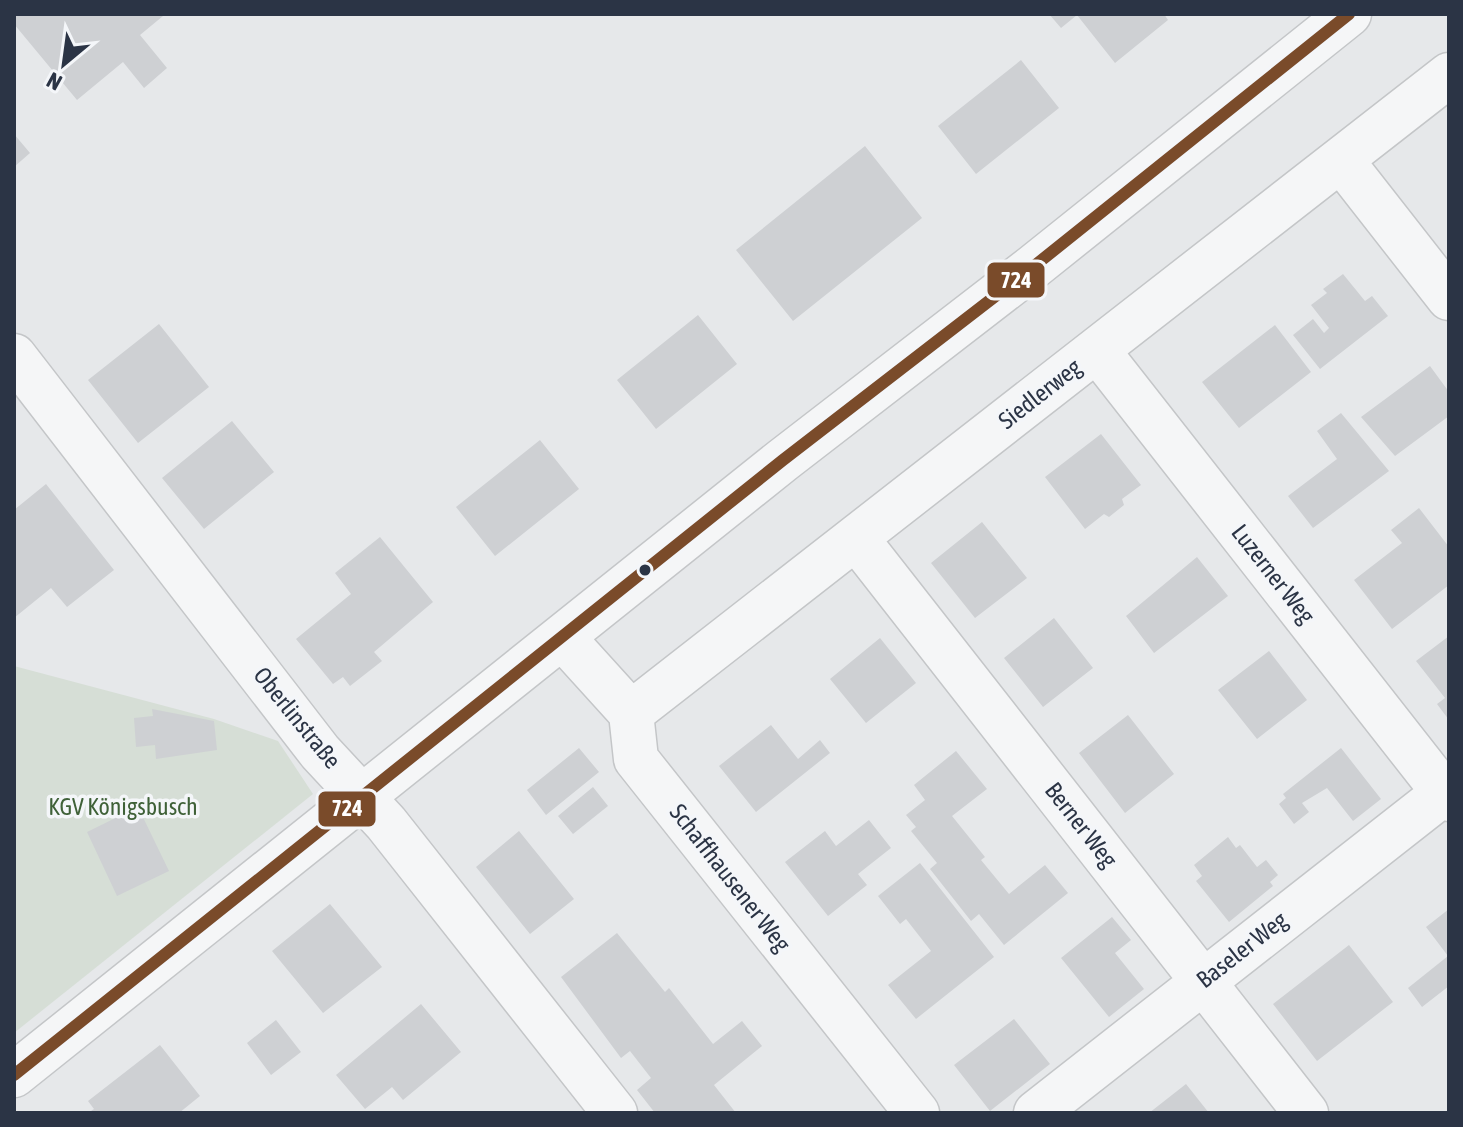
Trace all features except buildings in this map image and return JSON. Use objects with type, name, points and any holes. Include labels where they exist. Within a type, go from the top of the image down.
[{"type":"street","points":[[14,1075],[783,460],[1045,258],[1349,14]]},
{"type":"street","name":"Siedlerweg","points":[[631,713],[1449,75]]},
{"type":"street","points":[[1341,160],[1449,298]]},
{"type":"street","name":"Luzerner Weg","points":[[1097,350],[1447,794]]},
{"type":"street","name":"Oberlinstraße","points":[[14,356],[322,753],[363,797],[615,1113]]},
{"type":"street","name":"Berner Weg","points":[[856,538],[1306,1113]]},
{"type":"street","points":[[563,638],[631,713]]},
{"type":"street","name":"Schaffhausener Weg","points":[[631,713],[636,759],[917,1113]]},
{"type":"street","name":"Baseler Weg","points":[[1036,1113],[1447,794]]},
{"type":"green space","name":"KGV Königsbusch","points":[[14,666],[214,719],[278,741],[313,794],[14,1033]]},
{"type":"transit line","name":"724","points":[[14,1075],[783,460],[1033,267],[1349,14]]}]
